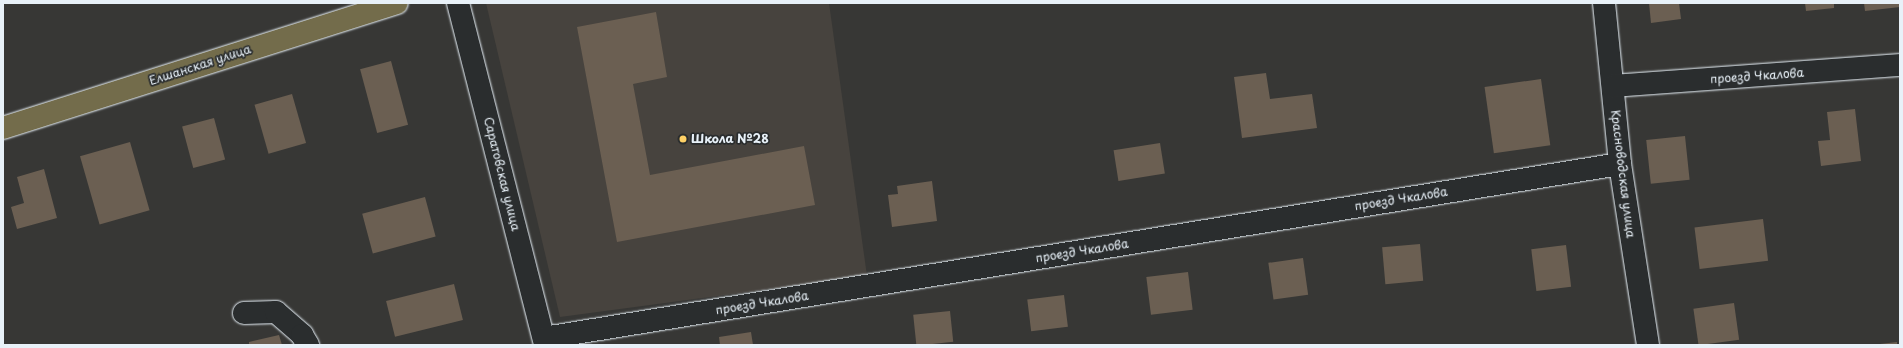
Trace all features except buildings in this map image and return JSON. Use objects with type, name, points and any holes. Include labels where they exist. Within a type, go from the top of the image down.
[{"type":"main road","name":"Елшанская улица","points":[[3,128],[397,3]]},
{"type":"street","name":"Саратовская улица","points":[[458,3],[544,341]]},
{"type":"street","name":"Красноводская улица","points":[[1604,3],[1620,164],[1648,345]]},
{"type":"street","name":"проезд Чкалова","points":[[1613,86],[1900,65]]},
{"type":"street","name":"проезд Чкалова","points":[[544,341],[1620,164]]},
{"type":"street","points":[[244,313],[276,312],[302,335],[308,345]]},
{"type":"shaded area","name":"Школа №28","points":[[486,3],[829,3],[867,276],[560,317]]},
{"type":"place","name":"Школа №28","points":[[683,139]]}]
